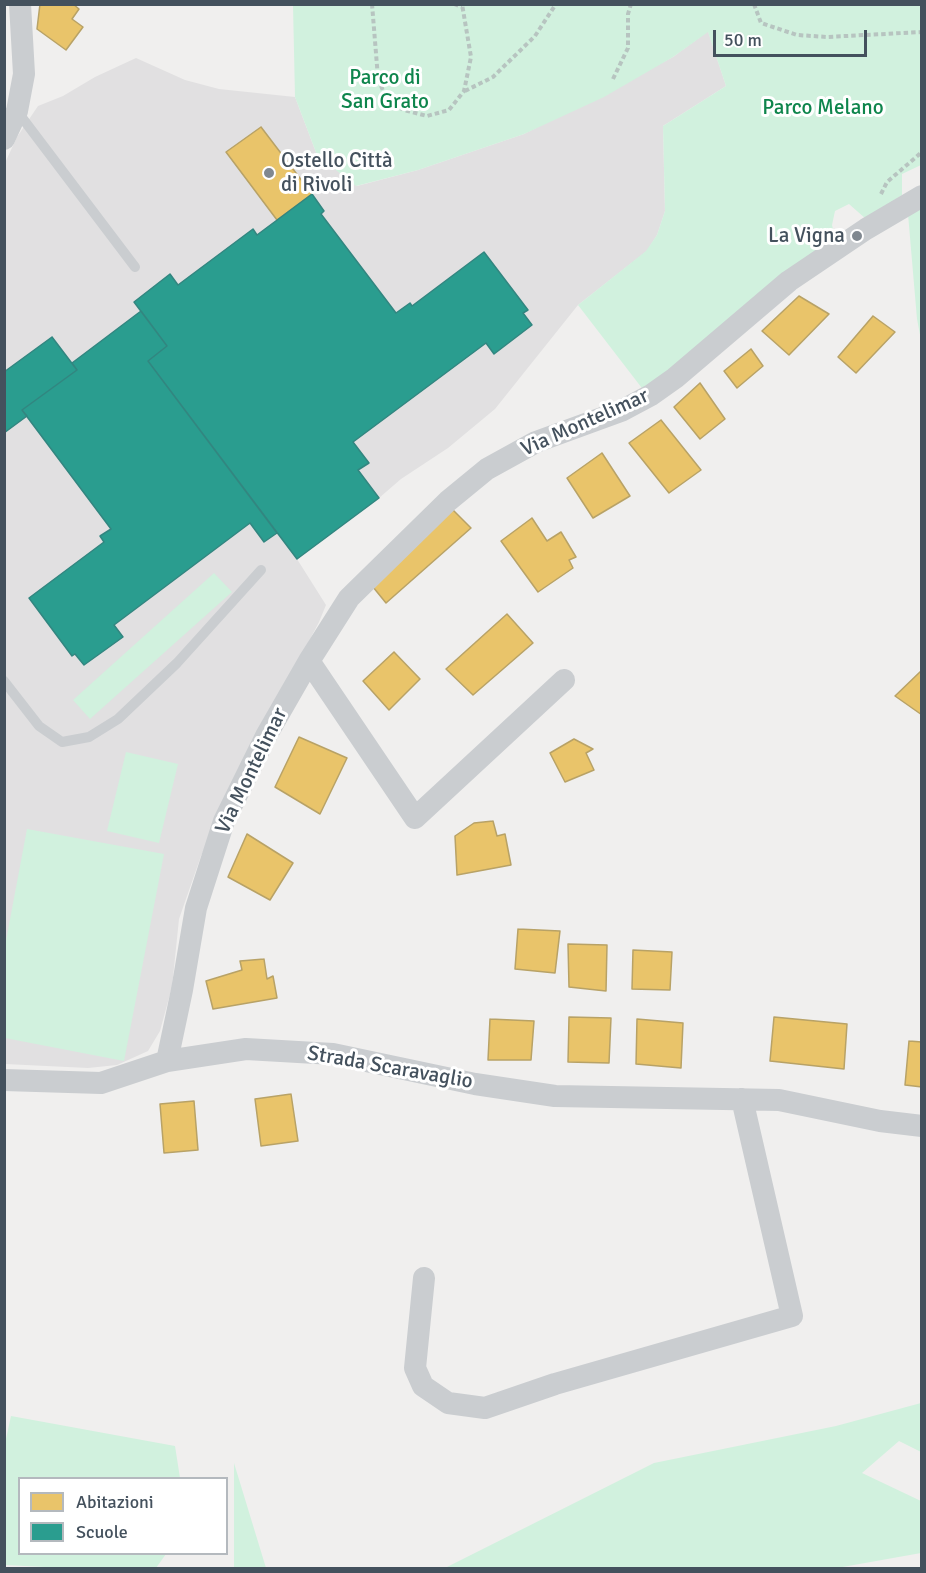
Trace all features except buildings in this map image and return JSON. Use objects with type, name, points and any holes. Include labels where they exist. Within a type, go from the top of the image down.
[{"type":"street","points":[[4,19],[13,4]]},
{"type":"street","points":[[4,139],[10,106],[24,74],[20,4]]},
{"type":"street","name":"Via Montelimar","points":[[167,1061],[196,908],[224,821],[266,736],[309,661],[349,598],[448,501],[487,469],[536,442],[621,411],[651,395],[675,378],[789,281],[866,229],[921,196]]},
{"type":"street","points":[[309,661],[415,818],[564,680]]},
{"type":"street","name":"Strada Scaravaglio","points":[[4,1080],[101,1083],[167,1061],[246,1049],[333,1054],[475,1084],[555,1096],[779,1100],[880,1121],[921,1126]]},
{"type":"street","points":[[424,1278],[415,1368],[423,1386],[448,1403],[485,1408],[555,1384],[792,1316],[742,1099]]},
{"type":"lane","points":[[10,106],[135,267]]},
{"type":"lane","points":[[4,681],[39,726],[62,742],[89,737],[118,719],[177,663],[261,570]]},
{"type":"path","points":[[372,4],[378,78],[387,101],[404,110],[427,116],[449,110],[464,91],[493,77],[535,36],[556,4]]},
{"type":"path","points":[[454,4],[462,6],[471,57],[464,91]]},
{"type":"path","points":[[612,79],[628,48],[628,14],[631,4]]},
{"type":"path","points":[[754,4],[761,23],[797,35],[827,37],[921,32]]},
{"type":"path","points":[[866,229],[887,182],[921,152]]},
{"type":"shaded area","points":[[708,31],[726,86],[663,126],[665,211],[657,235],[647,251],[578,305],[495,409],[448,448],[401,479],[297,559],[326,605],[229,795],[201,856],[179,919],[172,987],[160,1031],[148,1051],[117,1065],[88,1068],[5,1064],[4,165],[17,137],[38,106],[63,96],[95,77],[136,58],[185,80],[219,89],[295,97],[317,155],[357,186],[418,170],[524,134],[673,57]]},
{"type":"green space","points":[[293,5],[921,5],[921,165],[902,174],[902,195],[866,219],[849,204],[835,211],[832,225],[836,241],[648,396],[578,305],[646,251],[657,235],[665,211],[663,126],[726,86],[708,32],[673,57],[604,97],[524,134],[418,170],[356,186],[317,155],[295,97]]},
{"type":"green space","points":[[921,204],[921,340],[917,319],[908,214]]},
{"type":"green space","points":[[214,573],[232,592],[90,719],[73,700]]},
{"type":"green space","points":[[126,752],[178,764],[159,843],[107,831]]},
{"type":"green space","points":[[27,829],[164,854],[124,1061],[5,1038],[5,946]]},
{"type":"green space","points":[[921,1403],[921,1452],[899,1441],[862,1473],[921,1501],[921,1553],[837,1568],[445,1568],[654,1463],[836,1426]]},
{"type":"green space","points":[[11,1416],[175,1446],[180,1477],[18,1477],[18,1555],[165,1555],[156,1568],[65,1568],[5,1565],[4,1448]]},
{"type":"green space","points":[[234,1463],[266,1568],[234,1568]]},
{"type":"place","name":"Ostello Città di Rivoli","points":[[269,173]]},
{"type":"place","name":"La Vigna","points":[[857,236]]},
{"type":"park label","name":"Parco di San Grato","points":[[385,90]]},
{"type":"park label","name":"Parco Melano","points":[[823,108]]}]
